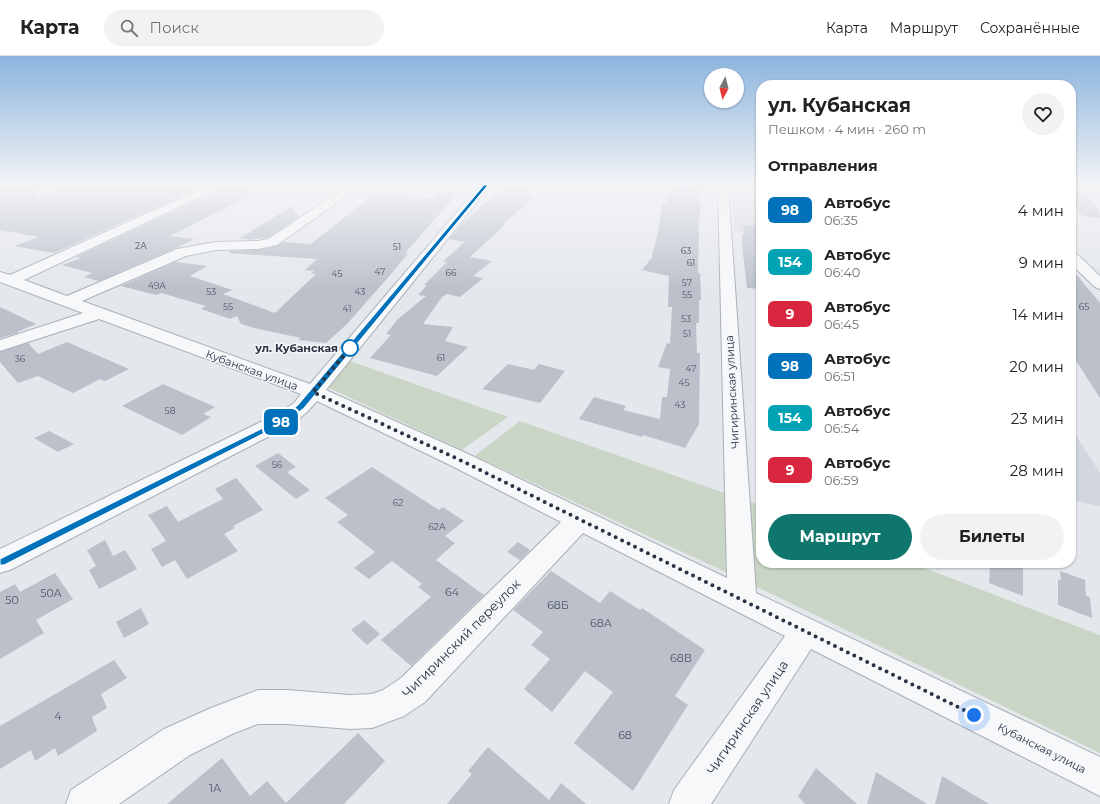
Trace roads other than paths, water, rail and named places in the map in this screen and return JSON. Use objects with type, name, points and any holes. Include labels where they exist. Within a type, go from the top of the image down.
[{"type":"street","points":[[5,279],[140,220]]},
{"type":"street","points":[[67,302],[182,252],[207,247],[258,245],[272,242],[305,220]]},
{"type":"street","points":[[0,562],[285,420],[301,407],[457,220]]},
{"type":"street","name":"Чигиринская улица","points":[[725,220],[742,599]]},
{"type":"street","points":[[1076,267],[1098,280]]},
{"type":"street","name":"Кубанская улица","points":[[5,279],[313,392],[460,460],[1100,778]]},
{"type":"street","points":[[0,346],[98,314]]},
{"type":"street","name":"Чигиринский переулок","points":[[85,804],[177,742],[223,720],[258,707],[287,707],[350,712],[372,711],[392,704],[412,690],[579,520]]},
{"type":"street","name":"Чигиринская улица","points":[[688,804],[806,631]]},
{"type":"place","name":"ул. Кубанская","points":[[350,348]]}]
